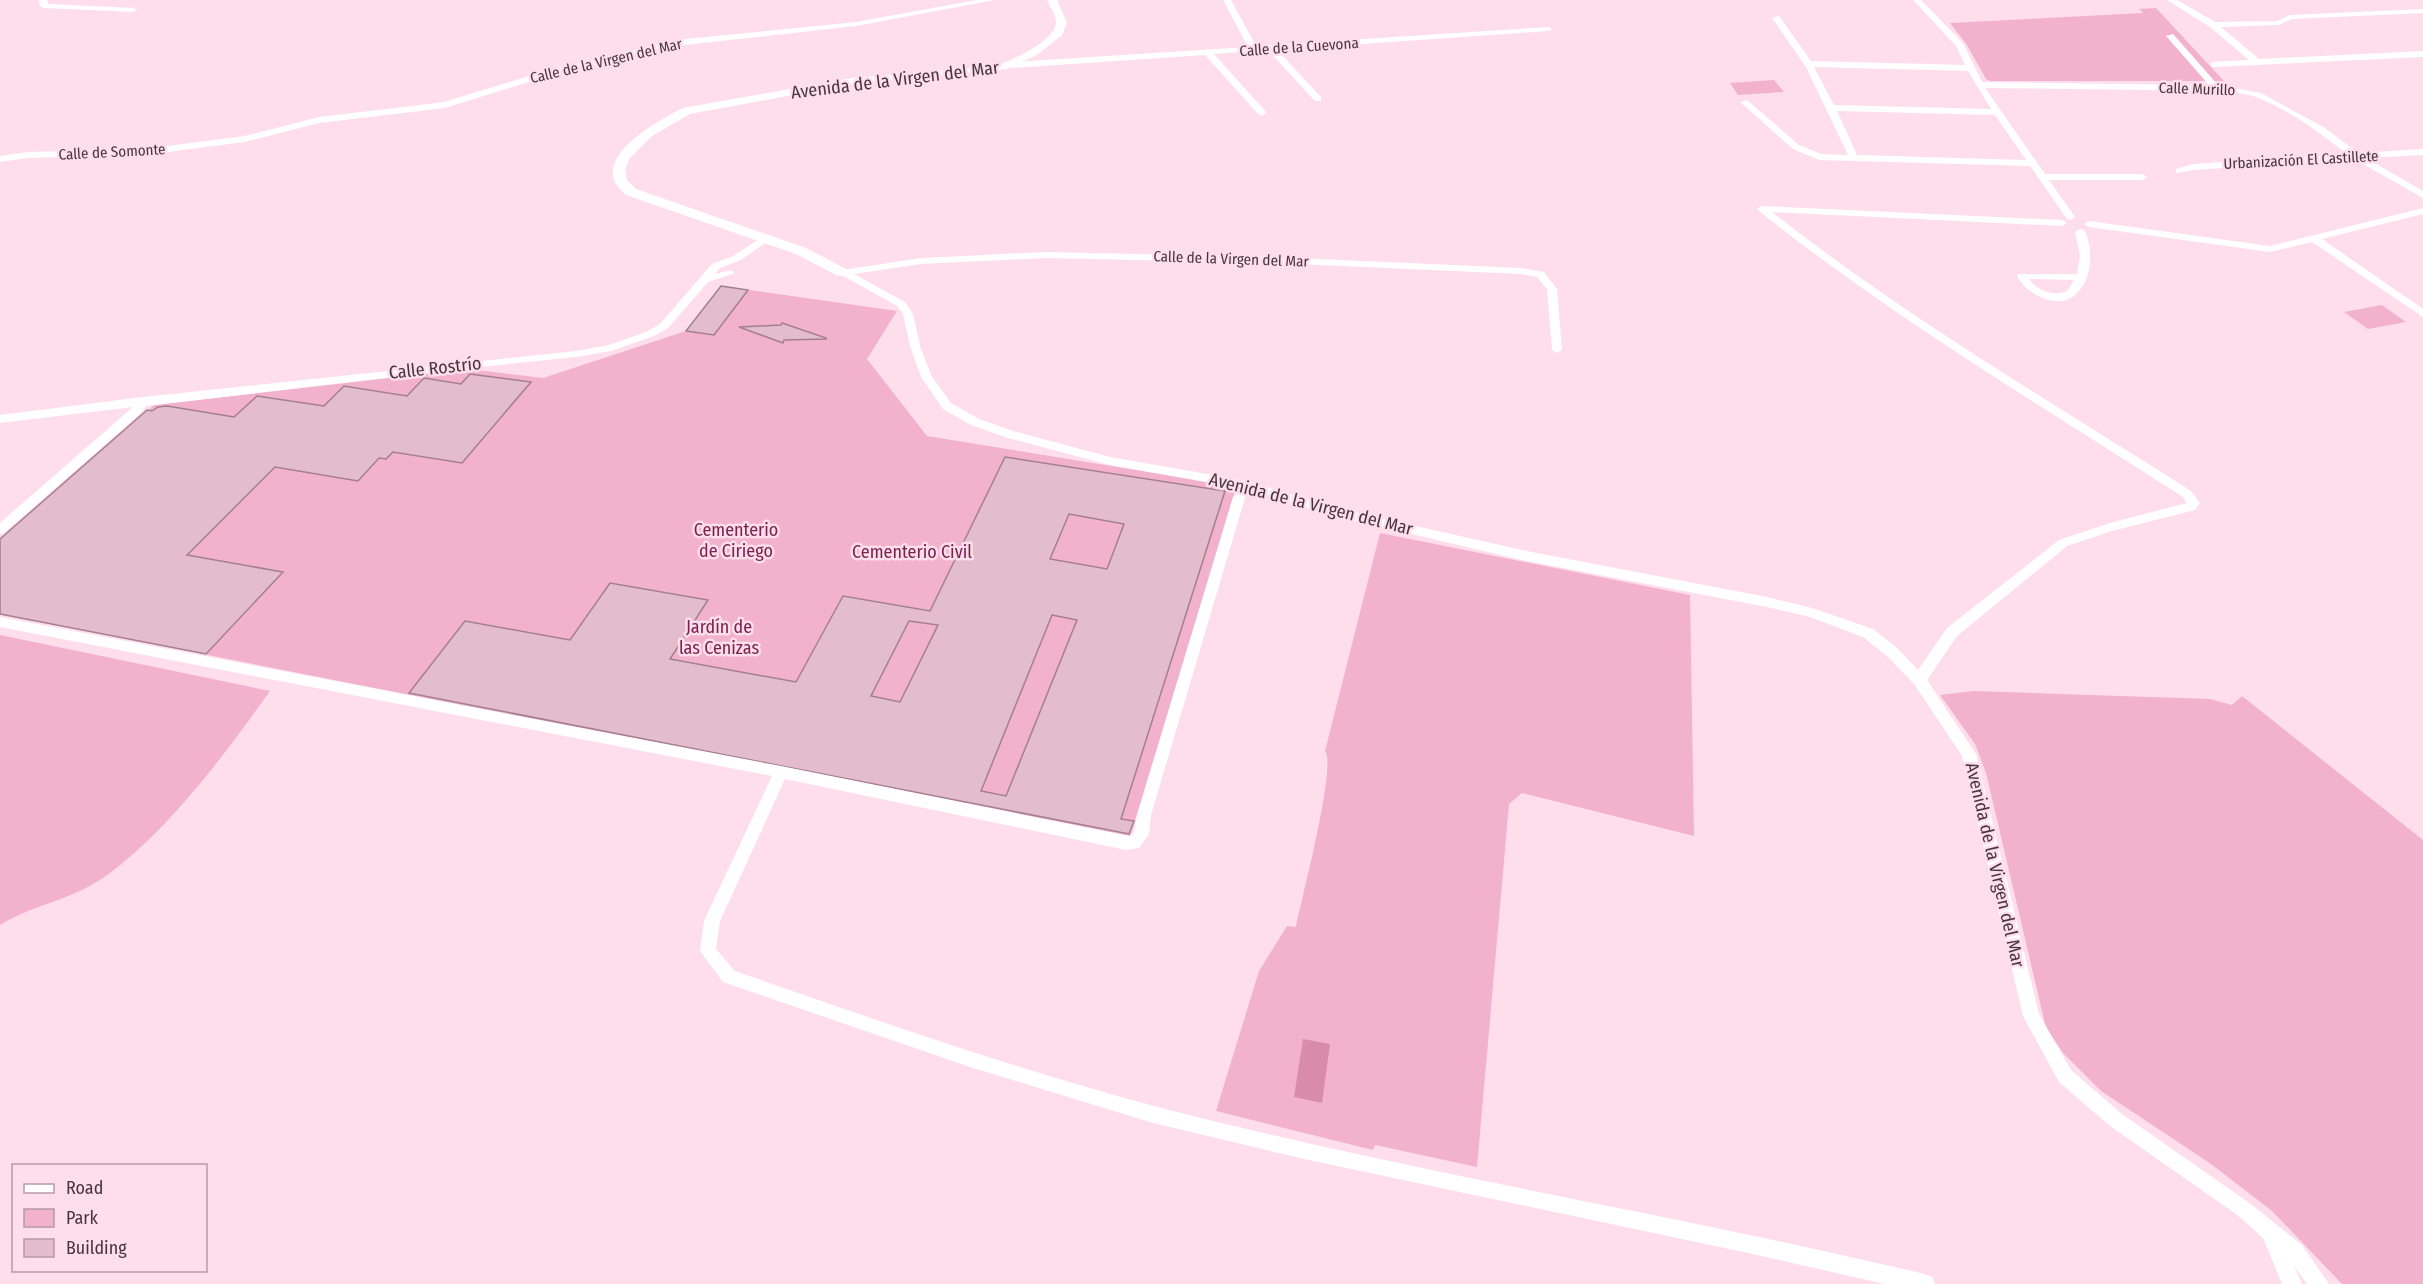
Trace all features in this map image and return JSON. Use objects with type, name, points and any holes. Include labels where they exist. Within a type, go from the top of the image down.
[{"type":"main road","name":"Avenida de la Virgen del Mar","points":[[843,273],[801,251],[631,192],[620,181],[618,173],[622,162],[630,150],[661,122],[687,111],[852,81],[985,70],[1012,64],[1029,55],[1059,31],[1061,22],[1052,0]]},
{"type":"street","points":[[43,0],[44,6],[133,10]]},
{"type":"street","name":"Calle de la Virgen del Mar","points":[[224,142],[267,136],[319,120],[445,105],[544,74],[676,43],[856,24],[992,0]]},
{"type":"street","points":[[1227,0],[1254,50]]},
{"type":"street","points":[[1917,0],[1960,45],[1979,85],[2044,177],[2070,230],[2080,232],[2089,230],[2089,224]]},
{"type":"street","points":[[2171,0],[2213,25],[2257,62]]},
{"type":"street","points":[[2213,25],[2278,23],[2290,17],[2423,11]]},
{"type":"street","points":[[1776,18],[1794,39],[1810,64],[1854,158]]},
{"type":"street","name":"Calle de la Cuevona","points":[[1012,64],[1049,64],[1548,29]]},
{"type":"street","points":[[2170,36],[2216,88]]},
{"type":"street","points":[[1271,48],[1318,99]]},
{"type":"street","points":[[1208,53],[1262,113]]},
{"type":"street","points":[[2214,64],[2423,54]]},
{"type":"street","name":"Calle de la Cuevona","points":[[1029,55],[1037,63],[1049,64]]},
{"type":"street","points":[[1810,64],[1970,68]]},
{"type":"street","name":"Calle Murillo","points":[[1979,85],[2216,88],[2258,95],[2322,130],[2357,157],[2423,195]]},
{"type":"street","points":[[1744,102],[1807,154],[1854,158],[2033,162]]},
{"type":"street","points":[[1831,108],[1998,112]]},
{"type":"street","name":"Calle de Somonte","points":[[0,159],[28,155],[135,153],[224,142]]},
{"type":"street","name":"Urbanización El Castillete","points":[[2179,171],[2193,166],[2423,152]]},
{"type":"street","points":[[2044,177],[2142,177]]},
{"type":"street","points":[[1919,680],[1934,662],[1940,645],[1952,632],[2063,543],[2110,527],[2191,507],[2194,503],[2187,494],[1920,322],[1811,248],[1762,209],[2066,220],[2257,249],[2282,248],[2423,211]]},
{"type":"street","points":[[2078,277],[2030,274],[2022,276],[2036,291],[2058,297],[2071,293],[2078,277],[2083,272],[2087,258],[2080,232]]},
{"type":"street","name":"Calle Rostrío","points":[[0,419],[471,364],[522,361],[611,348],[664,326],[716,266],[737,258],[764,239]]},
{"type":"street","points":[[2315,239],[2423,315]]},
{"type":"street","name":"Calle de la Virgen del Mar","points":[[843,273],[921,261],[1046,255],[1274,260],[1521,271],[1540,274],[1552,289],[1557,350]]},
{"type":"street","points":[[702,281],[730,273]]},
{"type":"street","name":"Avenida de la Virgen del Mar","points":[[843,273],[901,304],[908,315],[915,346],[927,377],[947,406],[960,414],[1010,434],[1063,450],[1247,485],[1339,513],[1522,555],[1812,612],[1868,633],[1892,652],[1919,680],[1970,754],[2031,1016],[2051,1056],[2065,1076],[2116,1120],[2242,1208],[2295,1252],[2319,1284]]},
{"type":"street","points":[[0,530],[138,410],[143,401]]},
{"type":"street","points":[[0,622],[782,772],[1134,843],[1141,834],[1144,815],[1239,497],[1247,485]]},
{"type":"street","points":[[782,772],[712,921],[708,951],[729,977],[998,1069],[1212,1129],[1441,1181],[1828,1260],[1925,1284]]},
{"type":"street","name":"Avenida de la Virgen del Mar","points":[[2268,1230],[2292,1284]]},
{"type":"green space","points":[[2156,8],[2224,81],[1991,81],[1986,79],[1967,45],[1950,23],[2143,13],[2139,9]]},
{"type":"green space","points":[[1774,80],[1784,92],[1738,95],[1730,83]]},
{"type":"green space","name":"Cementerio de Ciriego","points":[[721,286],[897,311],[867,359],[927,436],[1234,486],[1236,489],[1130,837],[0,614],[0,539],[154,405],[468,369],[543,378],[686,331]]},
{"type":"green space","points":[[2382,305],[2406,322],[2368,329],[2344,312]]},
{"type":"green space","points":[[1380,533],[1690,595],[1694,836],[1522,793],[1509,804],[1477,1167],[1375,1145],[1373,1150],[1216,1111],[1259,971],[1287,926],[1296,927],[1322,806],[1326,781],[1325,751]]},
{"type":"green space","points":[[0,635],[270,691],[194,791],[150,839],[127,860],[90,886],[25,912],[0,925]]},
{"type":"green space","points":[[1974,691],[2210,699],[2232,705],[2242,696],[2423,840],[2423,1284],[2342,1284],[2272,1211],[2211,1164],[2101,1091],[2064,1054],[2046,1028],[1986,773],[1975,744],[1940,695]]},
{"type":"shaded area","points":[[1303,1039],[1330,1044],[1322,1103],[1294,1097]]},
{"type":"building","points":[[721,286],[748,290],[714,335],[686,331]]},
{"type":"building","points":[[782,323],[826,339],[784,340],[783,343],[739,327],[781,325]]},
{"type":"building","points":[[470,374],[531,382],[462,463],[393,452],[386,459],[379,458],[358,481],[275,467],[187,555],[283,572],[206,654],[0,614],[0,539],[147,410],[152,411],[158,407],[167,406],[234,417],[257,396],[324,406],[344,386],[407,396],[424,378],[461,384]]},
{"type":"building","points":[[1005,457],[1225,491],[1121,819],[1134,821],[1129,834],[409,693],[465,621],[570,640],[610,583],[708,600],[670,659],[796,682],[843,596],[930,611]],"holes":[[[1069,514],[1124,524],[1107,569],[1050,559]],[[1052,615],[1077,620],[1006,796],[981,791]],[[909,621],[938,625],[900,702],[871,696]]]},
{"type":"park label","name":"Cementerio Civil","points":[[912,552]]},
{"type":"park label","name":"Jardín de las Cenizas","points":[[719,637]]}]
